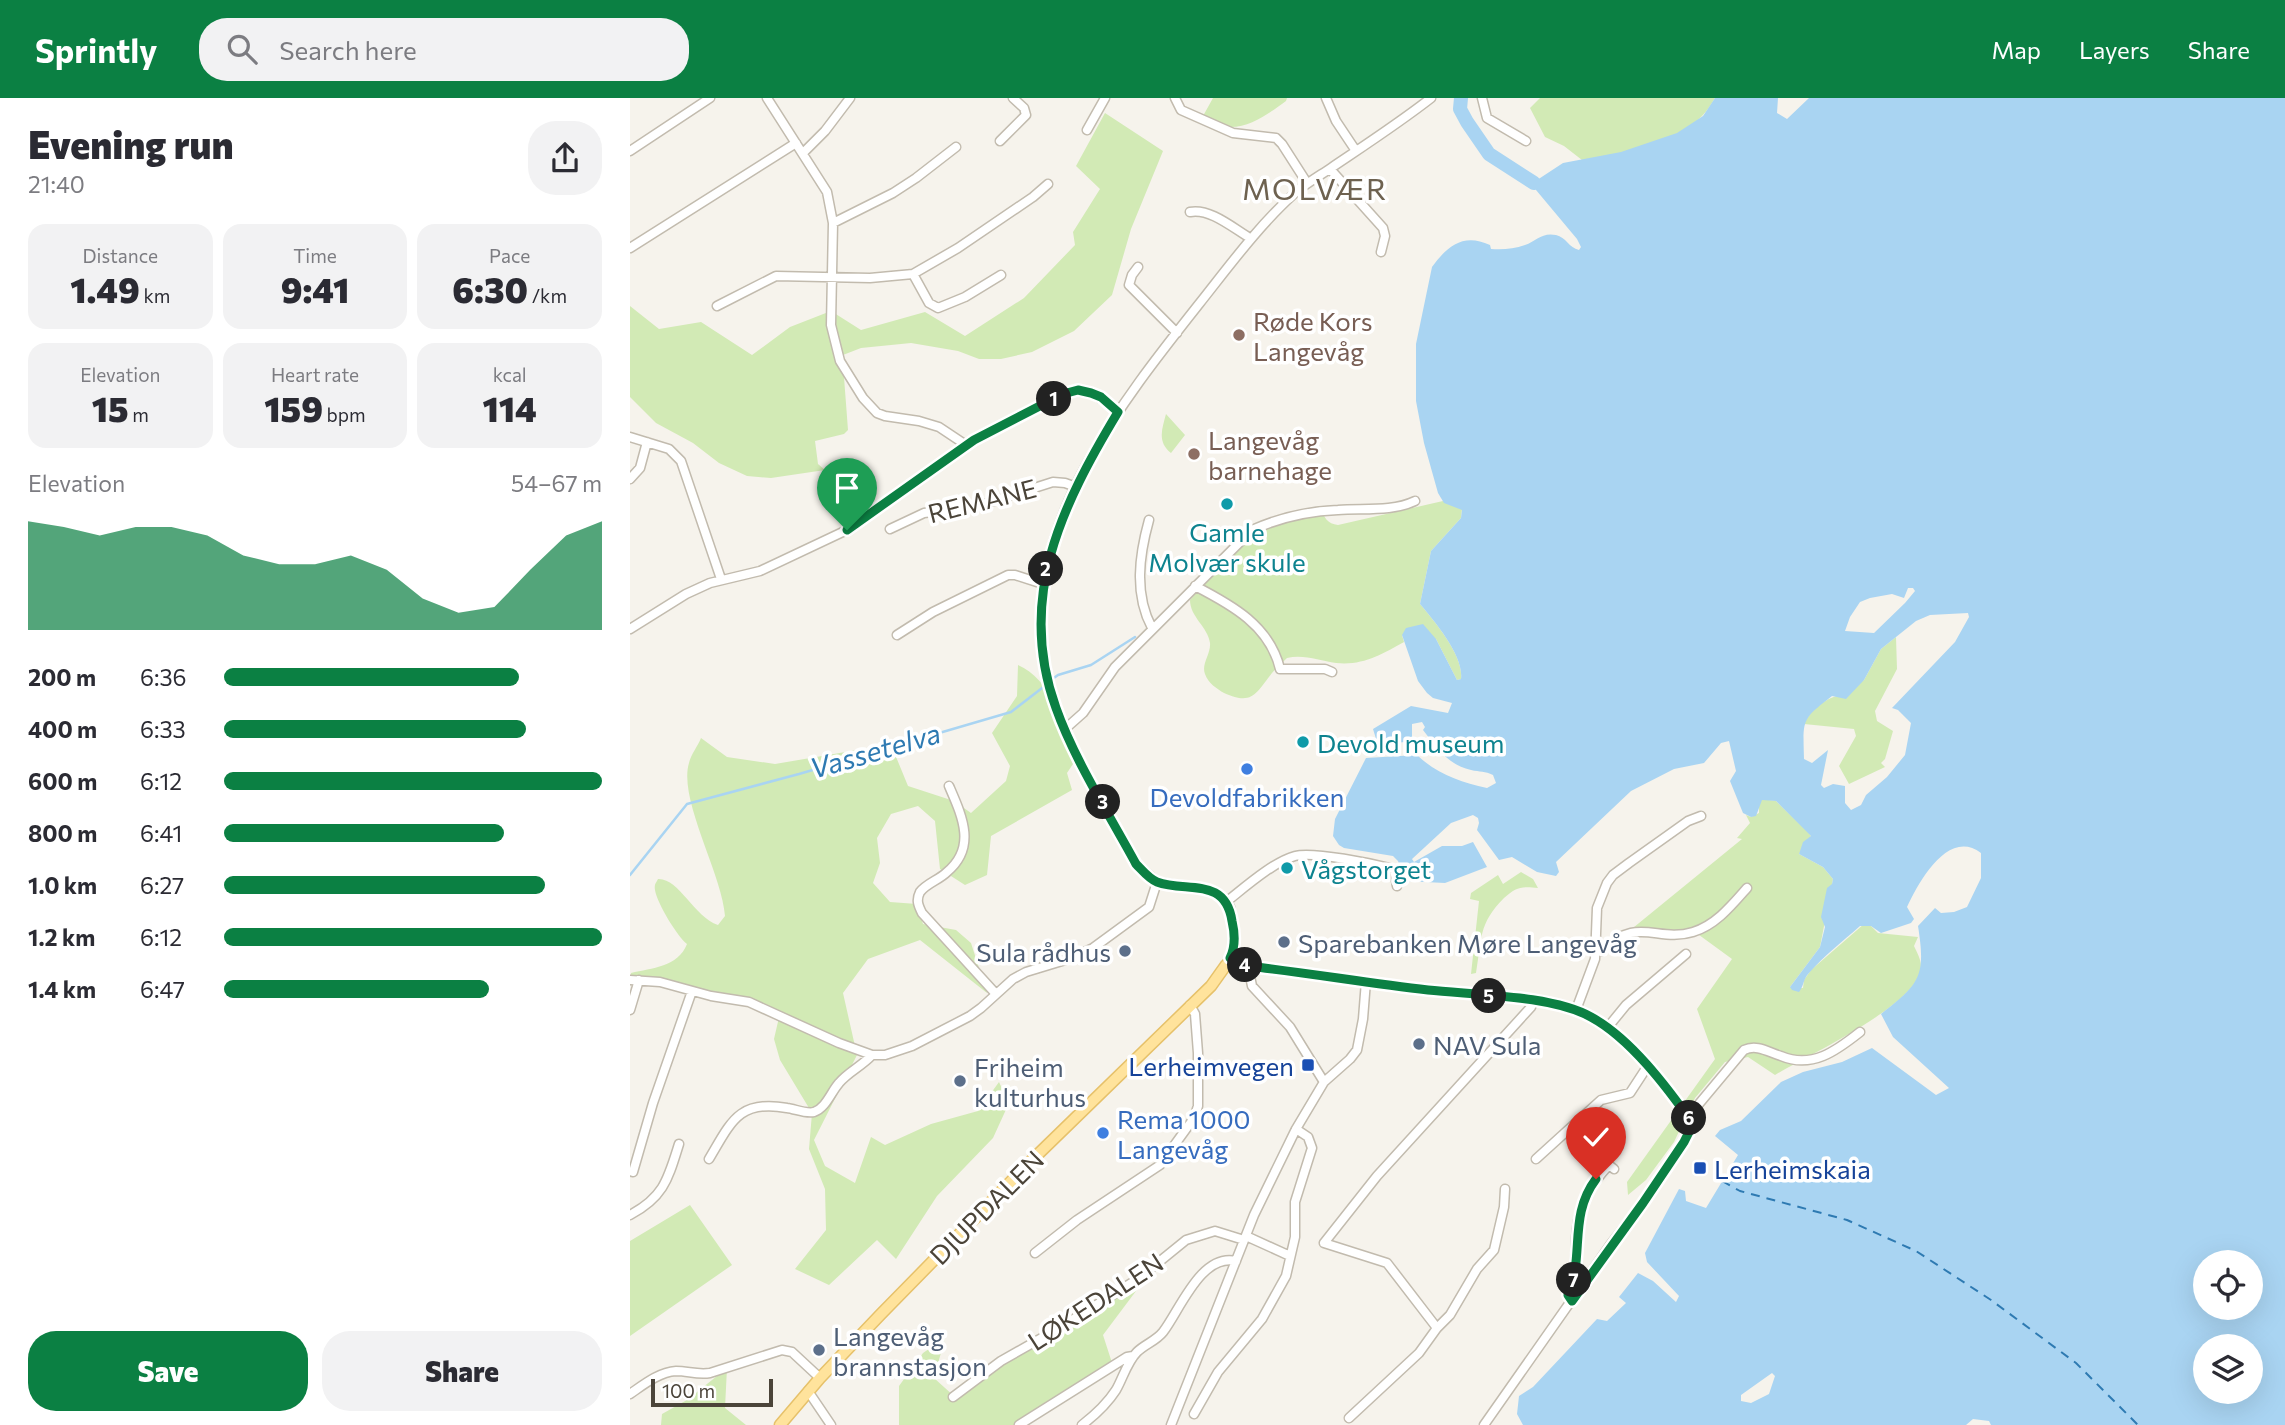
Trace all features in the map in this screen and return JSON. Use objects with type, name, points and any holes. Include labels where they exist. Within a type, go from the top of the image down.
[{"type":"main road","name":"DJUPDALEN","points":[[780,1425],[820,1378],[1030,1162],[1199,995],[1207,982],[1228,962]]},
{"type":"street","points":[[630,151],[710,98]]},
{"type":"street","points":[[767,98],[827,192],[832,223],[831,325],[836,350],[868,405],[881,415],[939,427],[967,445]]},
{"type":"street","points":[[803,153],[825,131],[850,98]]},
{"type":"street","points":[[1000,141],[1026,115],[1024,108],[1013,98]]},
{"type":"street","points":[[1087,130],[1105,98]]},
{"type":"street","points":[[1175,98],[1181,110],[1233,133],[1276,138],[1307,183]]},
{"type":"street","points":[[1326,98],[1336,121],[1356,151]]},
{"type":"street","points":[[1431,98],[1307,183],[1286,201],[1250,238],[1135,385],[1076,487],[1054,541],[1043,584],[1040,612],[1042,651],[1054,704],[1136,864],[1157,882],[1208,890],[1226,902],[1230,907],[1234,933],[1234,946],[1228,962],[1576,1010],[1608,1027],[1624,1040],[1693,1124],[1684,1142],[1484,1425]]},
{"type":"street","points":[[1482,98],[1487,118],[1526,141]]},
{"type":"street","points":[[630,248],[796,143]]},
{"type":"street","points":[[832,223],[893,193],[956,147]]},
{"type":"street","points":[[1330,169],[1383,228],[1385,236],[1381,252]]},
{"type":"street","points":[[717,306],[776,276],[831,278],[913,274],[958,248],[1048,184]]},
{"type":"street","points":[[1190,212],[1197,211],[1216,218],[1250,238]]},
{"type":"street","points":[[1138,267],[1129,285],[1177,332]]},
{"type":"street","points":[[913,274],[929,303],[938,308],[965,297],[1001,275]]},
{"type":"street","name":"REMANE","points":[[630,628],[686,594],[721,579],[760,571],[847,530],[1004,422],[1072,391],[1085,391],[1101,397],[1118,412]]},
{"type":"street","points":[[630,437],[669,449],[681,461],[721,579]]},
{"type":"street","points":[[630,479],[640,468],[647,442]]},
{"type":"street","name":"REMANE","points":[[890,529],[924,513],[978,506],[1053,482],[1076,487]]},
{"type":"street","points":[[1065,729],[1083,713],[1108,676],[1152,628],[1250,532],[1264,524],[1315,512],[1398,507],[1415,501]]},
{"type":"street","points":[[1149,520],[1142,550],[1141,601],[1152,628]]},
{"type":"street","points":[[897,635],[933,611],[1008,575],[1043,584]]},
{"type":"street","points":[[1195,586],[1227,602],[1251,621],[1269,644],[1280,669],[1332,671]]},
{"type":"street","points":[[949,786],[964,822],[963,852],[954,867],[920,892],[918,905],[922,913],[996,994]]},
{"type":"street","points":[[1576,1010],[1595,952],[1597,908],[1612,875],[1688,821],[1701,816]]},
{"type":"street","points":[[1226,902],[1271,869],[1298,855],[1313,854],[1394,869],[1397,886]]},
{"type":"street","points":[[630,1010],[634,980],[660,982],[749,1002],[803,1028],[872,1055],[886,1055],[912,1046],[970,1016],[1019,975],[1080,955],[1149,907],[1157,882]]},
{"type":"street","points":[[1595,952],[1602,951],[1613,940],[1626,934],[1647,931],[1678,934],[1695,932],[1714,921],[1747,888]]},
{"type":"street","points":[[1608,1027],[1626,1005],[1686,954]]},
{"type":"street","points":[[1248,966],[1252,986],[1290,1027],[1324,1082]]},
{"type":"street","points":[[1171,1425],[1245,1238],[1296,1129],[1324,1082],[1357,1050],[1366,981]]},
{"type":"street","points":[[633,1172],[653,1103],[692,991]]},
{"type":"street","points":[[1437,1328],[1387,1263],[1324,1243],[1377,1176],[1533,1002]]},
{"type":"street","points":[[1035,1253],[1077,1220],[1160,1165],[1194,1118],[1198,1106],[1198,1054],[1195,1014],[1190,1004]]},
{"type":"street","points":[[1688,1117],[1744,1049],[1755,1047],[1789,1059],[1808,1061],[1833,1052],[1860,1032]]},
{"type":"street","points":[[709,1158],[729,1125],[745,1110],[764,1106],[817,1111],[840,1081],[872,1055]]},
{"type":"street","points":[[1536,1159],[1601,1100],[1624,1097],[1630,1093],[1647,1067]]},
{"type":"street","points":[[1194,1414],[1218,1372],[1262,1319],[1286,1276],[1295,1237],[1296,1202],[1312,1146],[1308,1137],[1296,1129]]},
{"type":"street","points":[[630,1215],[650,1203],[665,1185],[679,1144]]},
{"type":"street","points":[[1572,1301],[1568,1295],[1576,1269],[1577,1227],[1587,1191],[1609,1165],[1615,1169]]},
{"type":"street","points":[[1349,1418],[1419,1353],[1450,1315],[1476,1269],[1494,1250],[1504,1207],[1505,1189]]},
{"type":"street","name":"LØKEDALEN","points":[[953,1397],[1001,1361],[1138,1279],[1186,1240],[1206,1232],[1218,1231],[1245,1238],[1290,1256]]},
{"type":"street","points":[[1082,1425],[1115,1392],[1133,1356],[1161,1334],[1204,1271],[1219,1261],[1236,1261]]},
{"type":"street","points":[[630,1394],[649,1380],[669,1372],[701,1375],[782,1350],[792,1352],[820,1378]]},
{"type":"street","points":[[1019,1425],[1127,1357],[1133,1356]]},
{"type":"street","points":[[808,1391],[831,1425]]},
{"type":"green space","points":[[1213,98],[1287,98],[1260,118],[1245,125],[1229,127],[1203,116]]},
{"type":"green space","points":[[1540,98],[1715,98],[1702,116],[1690,126],[1662,141],[1646,147],[1582,160],[1564,146],[1545,137],[1530,108]]},
{"type":"green space","points":[[1105,113],[1163,151],[1131,229],[1112,295],[1074,331],[1032,352],[1001,359],[979,359],[958,351],[911,343],[861,348],[843,355],[848,430],[844,434],[815,441],[818,464],[825,470],[771,478],[747,476],[719,463],[693,443],[656,423],[630,397],[630,306],[659,329],[701,322],[752,355],[790,327],[831,311],[861,330],[925,312],[965,336],[1024,298],[1075,245],[1073,232],[1100,189],[1076,166]]},
{"type":"green space","points":[[1166,414],[1185,435],[1171,453],[1162,440]]},
{"type":"green space","points":[[1443,501],[1462,509],[1461,518],[1431,551],[1420,604],[1453,650],[1461,670],[1461,679],[1457,680],[1436,639],[1402,635],[1404,642],[1372,658],[1355,663],[1287,658],[1257,692],[1248,698],[1224,693],[1208,680],[1204,666],[1209,651],[1209,637],[1193,612],[1190,600],[1252,531],[1322,506],[1326,519],[1338,525]]},
{"type":"green space","points":[[1896,637],[1897,669],[1875,711],[1877,721],[1893,731],[1885,759],[1881,763],[1885,767],[1849,784],[1839,766],[1856,736],[1854,729],[1804,724],[1818,706],[1864,680],[1881,649]]},
{"type":"green space","points":[[1018,665],[1048,691],[1079,755],[1067,773],[1072,790],[991,836],[987,875],[965,885],[940,869],[935,821],[918,806],[891,814],[877,838],[880,863],[873,883],[890,902],[917,904],[923,924],[956,930],[971,943],[987,993],[920,940],[868,959],[843,993],[857,1055],[814,1140],[825,1166],[855,1183],[871,1137],[885,1145],[931,1124],[978,1111],[999,1082],[1009,1103],[993,1138],[937,1196],[896,1259],[877,1240],[829,1285],[795,1269],[826,1230],[825,1189],[809,1149],[812,1113],[780,1060],[774,1039],[780,1013],[693,989],[630,983],[631,973],[671,962],[683,952],[687,944],[659,903],[655,888],[658,879],[673,885],[709,921],[718,925],[725,916],[717,879],[690,796],[687,778],[690,760],[701,738],[727,757],[775,764],[869,748],[892,747],[908,786],[954,801],[971,813],[1006,781],[1010,766],[992,733],[1017,696]]},
{"type":"green space","points":[[1762,799],[1776,801],[1808,832],[1811,836],[1799,854],[1823,867],[1833,879],[1820,947],[1790,987],[1803,988],[1804,980],[1811,970],[1864,924],[1871,926],[1878,933],[1918,937],[1914,946],[1920,962],[1920,972],[1913,986],[1879,1015],[1775,1075],[1748,1057],[1725,1062],[1695,1098],[1674,1142],[1646,1180],[1628,1195],[1627,1182],[1715,1059],[1697,1009],[1732,959],[1695,932],[1628,932],[1742,839],[1737,838],[1750,823],[1746,815],[1751,817],[1759,813]]},
{"type":"green space","points":[[1521,872],[1533,879],[1538,888],[1516,889],[1496,907],[1482,932],[1476,973],[1471,974],[1479,901],[1470,899],[1471,893],[1498,875],[1503,884]]},
{"type":"green space","points":[[690,1205],[732,1265],[630,1336],[630,1241]]},
{"type":"green space","points":[[1148,1275],[1103,1335],[1114,1369],[1018,1425],[899,1425],[899,1386],[923,1353],[945,1338],[934,1378],[955,1397],[1000,1361]]},
{"type":"green space","points":[[727,1368],[725,1408],[746,1425],[661,1425],[662,1414],[687,1400]]},
{"type":"water","points":[[1715,98],[1778,98],[1777,113],[1787,119],[1809,98],[2285,98],[2285,1425],[1991,1425],[1989,1421],[1973,1419],[1966,1425],[1523,1425],[1517,1414],[1519,1396],[1533,1387],[1597,1319],[1607,1321],[1626,1303],[1619,1297],[1638,1273],[1653,1281],[1676,1302],[1679,1296],[1647,1262],[1645,1253],[1679,1189],[1685,1191],[1686,1201],[1706,1208],[1738,1155],[1715,1136],[1720,1130],[1741,1121],[1781,1082],[1803,1072],[1842,1062],[1872,1048],[1936,1095],[1949,1088],[1893,1037],[1881,1014],[1912,986],[1917,978],[1921,957],[1918,926],[1935,908],[1941,913],[1967,907],[1981,878],[1981,853],[1969,847],[1957,847],[1946,853],[1927,872],[1907,907],[1914,919],[1911,923],[1881,933],[1871,926],[1860,926],[1807,975],[1799,992],[1790,987],[1820,947],[1825,927],[1821,917],[1827,888],[1833,879],[1823,867],[1799,854],[1803,842],[1811,836],[1776,801],[1762,800],[1756,816],[1743,813],[1730,781],[1736,771],[1729,741],[1721,743],[1704,763],[1674,769],[1631,791],[1556,862],[1559,872],[1556,876],[1537,872],[1512,857],[1499,860],[1477,830],[1478,818],[1473,815],[1451,823],[1412,859],[1414,862],[1442,846],[1462,846],[1473,842],[1487,867],[1445,883],[1405,881],[1398,861],[1393,856],[1344,848],[1333,836],[1335,819],[1366,758],[1417,755],[1458,780],[1487,788],[1496,783],[1493,775],[1463,768],[1449,760],[1423,730],[1425,727],[1422,722],[1412,724],[1412,741],[1381,745],[1377,742],[1373,729],[1411,706],[1448,713],[1452,703],[1433,698],[1418,681],[1402,635],[1406,628],[1423,624],[1436,639],[1457,680],[1461,679],[1461,670],[1453,650],[1420,604],[1431,551],[1461,518],[1462,510],[1444,503],[1438,493],[1416,401],[1416,344],[1432,267],[1451,247],[1472,240],[1490,245],[1491,249],[1504,249],[1521,246],[1551,234],[1559,236],[1579,250],[1581,247],[1577,239],[1531,184],[1563,163],[1621,152],[1677,133],[1703,116]],"holes":[[[1908,588],[1915,591],[1874,633],[1845,631],[1860,602],[1892,594],[1904,598]],[[1968,613],[1969,617],[1955,642],[1892,708],[1898,710],[1911,723],[1905,755],[1887,777],[1866,795],[1861,805],[1851,810],[1845,803],[1845,786],[1833,784],[1824,788],[1821,785],[1828,750],[1812,763],[1804,759],[1804,728],[1809,716],[1832,696],[1846,699],[1864,680],[1881,649],[1916,621],[1930,615]],[[1772,1373],[1775,1376],[1769,1394],[1751,1403],[1741,1401],[1741,1395]]]},
{"type":"waterway","points":[[1461,98],[1460,109],[1489,154],[1534,183]]},
{"type":"waterway","name":"Vassetelva","points":[[1051,680],[1058,675],[1091,665],[1135,637]]},
{"type":"waterway","name":"Vassetelva","points":[[630,875],[687,804],[1011,712],[1046,685]]},
{"type":"ferry route","points":[[1722,1181],[1740,1191],[1847,1220],[1916,1251],[1991,1300],[2076,1363],[2138,1425]]},
{"type":"place","name":"Røde Kors Langevåg","points":[[1239,335]]},
{"type":"place","name":"Langevåg barnehage","points":[[1194,454]]},
{"type":"place","name":"Gamle Molvær skule","points":[[1227,504]]},
{"type":"place","name":"Devold museum","points":[[1303,742]]},
{"type":"place","name":"Devoldfabrikken","points":[[1247,769]]},
{"type":"place","name":"Vågstorget","points":[[1287,868]]},
{"type":"place","name":"Sparebanken Møre Langevåg","points":[[1284,942]]},
{"type":"place","name":"Sula rådhus","points":[[1125,951]]},
{"type":"place","name":"NAV Sula","points":[[1419,1044]]},
{"type":"place","name":"Lerheimvegen","points":[[1308,1065]]},
{"type":"place","name":"Friheim kulturhus","points":[[960,1081]]},
{"type":"place","name":"Rema 1000 Langevåg","points":[[1103,1133]]},
{"type":"place","name":"Lerheimskaia","points":[[1700,1168]]},
{"type":"place","name":"Langevåg brannstasjon","points":[[819,1350]]},
{"type":"district","name":"MOLVÆR","points":[[1315,187]]},
{"type":"route","points":[[847,530],[974,440],[1004,422],[1072,391],[1085,391],[1101,397],[1118,412],[1076,487],[1047,563],[1040,612],[1042,651],[1046,676],[1058,714],[1136,864],[1157,882],[1208,890],[1224,899],[1230,907],[1234,933],[1230,958],[1248,966],[1426,990],[1544,1002],[1576,1010],[1608,1027],[1631,1048],[1693,1124],[1643,1203],[1572,1301],[1568,1295],[1576,1269],[1577,1227],[1587,1191],[1596,1179]]}]
